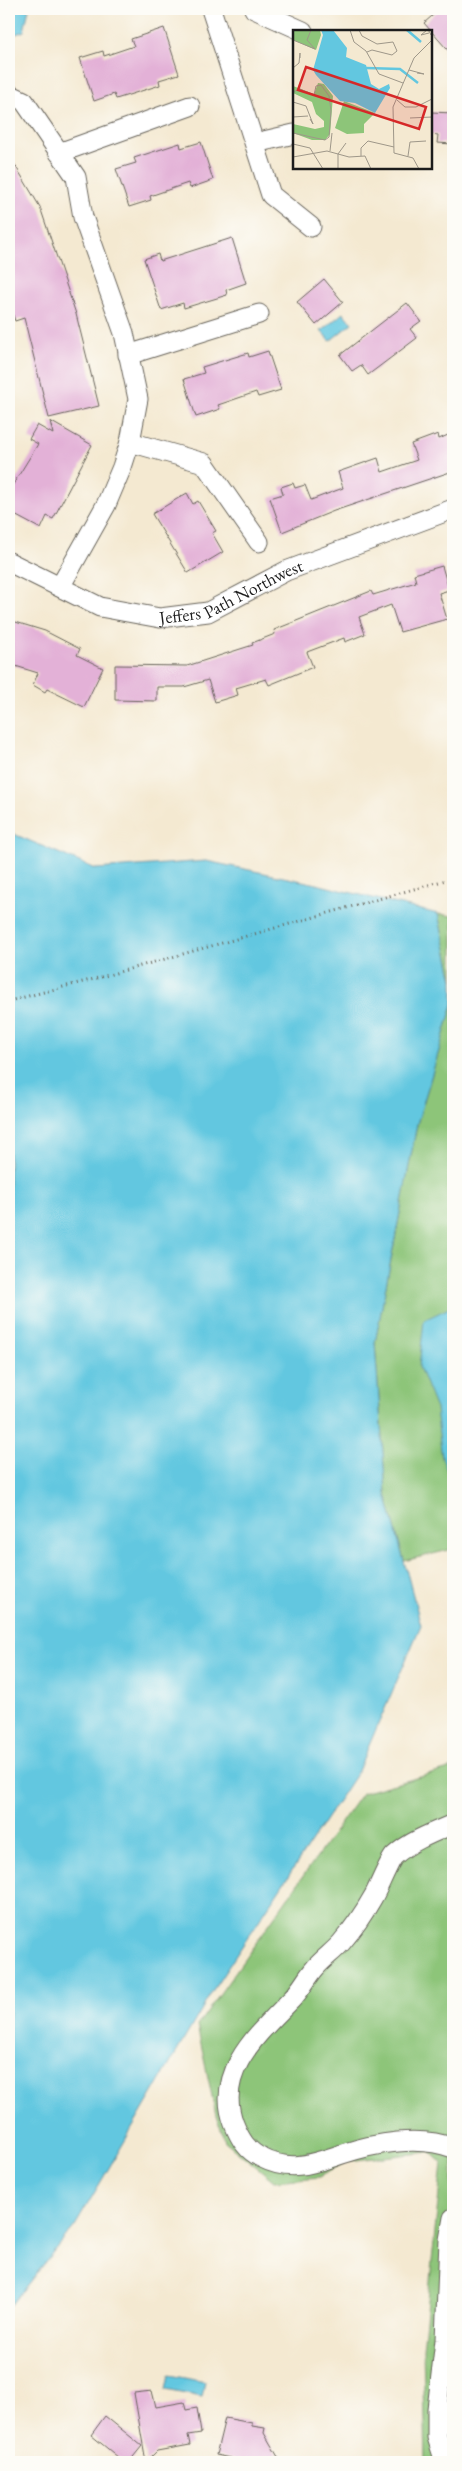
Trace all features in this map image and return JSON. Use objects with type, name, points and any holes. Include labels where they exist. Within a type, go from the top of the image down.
[{"type":"street","points":[[211,9],[271,195],[311,227]]},
{"type":"street","points":[[254,9],[302,30]]},
{"type":"street","points":[[9,94],[24,102],[76,177],[83,217],[118,315],[138,399],[130,442],[106,505],[60,587]]},
{"type":"street","points":[[59,153],[190,106]]},
{"type":"street","points":[[255,143],[293,134]]},
{"type":"street","points":[[128,355],[259,314]]},
{"type":"street","points":[[130,442],[204,463],[259,542]]},
{"type":"street","name":"Jeffers Path Northwest","points":[[9,562],[100,606],[160,618],[208,612],[286,571],[453,508]]},
{"type":"street","points":[[453,1824],[420,1840],[392,1857],[372,1899],[353,1929],[333,1953],[317,1966],[292,1998],[256,2035],[240,2057],[229,2083],[228,2097],[230,2116],[238,2136],[247,2148],[262,2159],[276,2163],[309,2166],[341,2154],[383,2144],[431,2142],[453,2148]]},
{"type":"street","points":[[445,2462],[437,2437],[437,2409],[443,2374],[449,2240],[453,2218]]},
{"type":"path","points":[[9,1001],[453,878]]},
{"type":"green space","points":[[438,914],[453,916],[453,980]]},
{"type":"green space","points":[[453,1004],[453,1549],[404,1561],[386,1494],[375,1343],[417,1124]]},
{"type":"green space","points":[[453,1768],[453,2462],[426,2462],[423,2349],[442,2163],[430,2152],[347,2161],[320,2177],[274,2181],[225,2141],[216,2115],[197,2026],[362,1793]]},
{"type":"water","points":[[9,9],[29,9],[24,31],[16,34],[9,32]]},
{"type":"water","points":[[343,313],[352,323],[330,341],[321,331]]},
{"type":"water","points":[[9,832],[96,869],[206,861],[312,883],[438,914],[453,980],[453,1004],[417,1124],[375,1343],[386,1494],[421,1625],[358,1771],[213,1990],[75,2226],[9,2307]]},
{"type":"water","points":[[453,1306],[453,1485],[442,1458],[436,1409],[419,1367],[424,1320]]},
{"type":"water","points":[[169,2375],[205,2382],[202,2397],[166,2390]]},
{"type":"building","points":[[440,9],[453,9],[453,56],[432,30],[424,23]]},
{"type":"building","points":[[164,28],[179,74],[159,80],[160,85],[116,99],[114,94],[94,101],[80,58],[103,51],[104,56],[134,46],[131,39]]},
{"type":"building","points":[[432,112],[453,113],[453,144],[437,143],[438,135],[432,134]]},
{"type":"building","points":[[201,142],[213,180],[190,188],[188,183],[150,196],[151,200],[129,207],[116,169],[136,163],[134,158],[180,143],[181,148]]},
{"type":"building","points":[[9,155],[40,207],[76,314],[99,406],[49,418],[24,318],[15,321],[9,303],[9,300],[13,299],[9,286]]},
{"type":"building","points":[[232,238],[246,283],[226,290],[227,295],[184,308],[183,303],[161,310],[144,259],[158,254],[160,261]]},
{"type":"building","points":[[324,279],[343,302],[316,325],[297,302]]},
{"type":"building","points":[[407,303],[421,321],[410,329],[417,338],[368,375],[361,365],[352,371],[340,355]]},
{"type":"building","points":[[268,351],[281,390],[258,397],[256,392],[218,405],[220,409],[196,417],[184,379],[204,373],[202,367],[248,353],[249,357]]},
{"type":"building","points":[[50,421],[92,445],[53,519],[47,516],[41,529],[9,512],[9,491],[38,444],[29,439],[37,425],[53,434]]},
{"type":"building","points":[[438,434],[439,439],[448,435],[453,449],[453,471],[334,511],[282,532],[270,498],[283,494],[281,487],[293,483],[295,488],[305,485],[311,500],[343,488],[338,472],[378,458],[382,472],[417,460],[411,444]]},
{"type":"building","points":[[187,493],[193,504],[198,501],[216,531],[212,533],[223,552],[188,573],[152,514]]},
{"type":"building","points":[[442,566],[449,590],[439,593],[447,619],[400,632],[391,605],[359,617],[365,634],[345,642],[344,638],[307,652],[313,667],[269,685],[266,679],[236,688],[238,695],[215,702],[208,680],[184,687],[157,687],[157,701],[115,700],[115,665],[187,666],[253,645],[252,643],[275,634],[274,630],[371,591],[373,595],[416,582],[414,574]]},
{"type":"building","points":[[9,620],[45,631],[80,649],[77,655],[103,668],[84,707],[47,689],[45,692],[33,685],[38,673],[9,664]]},
{"type":"building","points":[[152,2391],[156,2407],[184,2402],[186,2410],[197,2408],[201,2433],[188,2435],[190,2445],[157,2451],[146,2462],[134,2393]]},
{"type":"building","points":[[105,2416],[142,2446],[129,2462],[124,2462],[91,2435]]},
{"type":"building","points":[[225,2418],[252,2423],[252,2426],[265,2428],[264,2433],[281,2462],[249,2462],[216,2455]]}]
